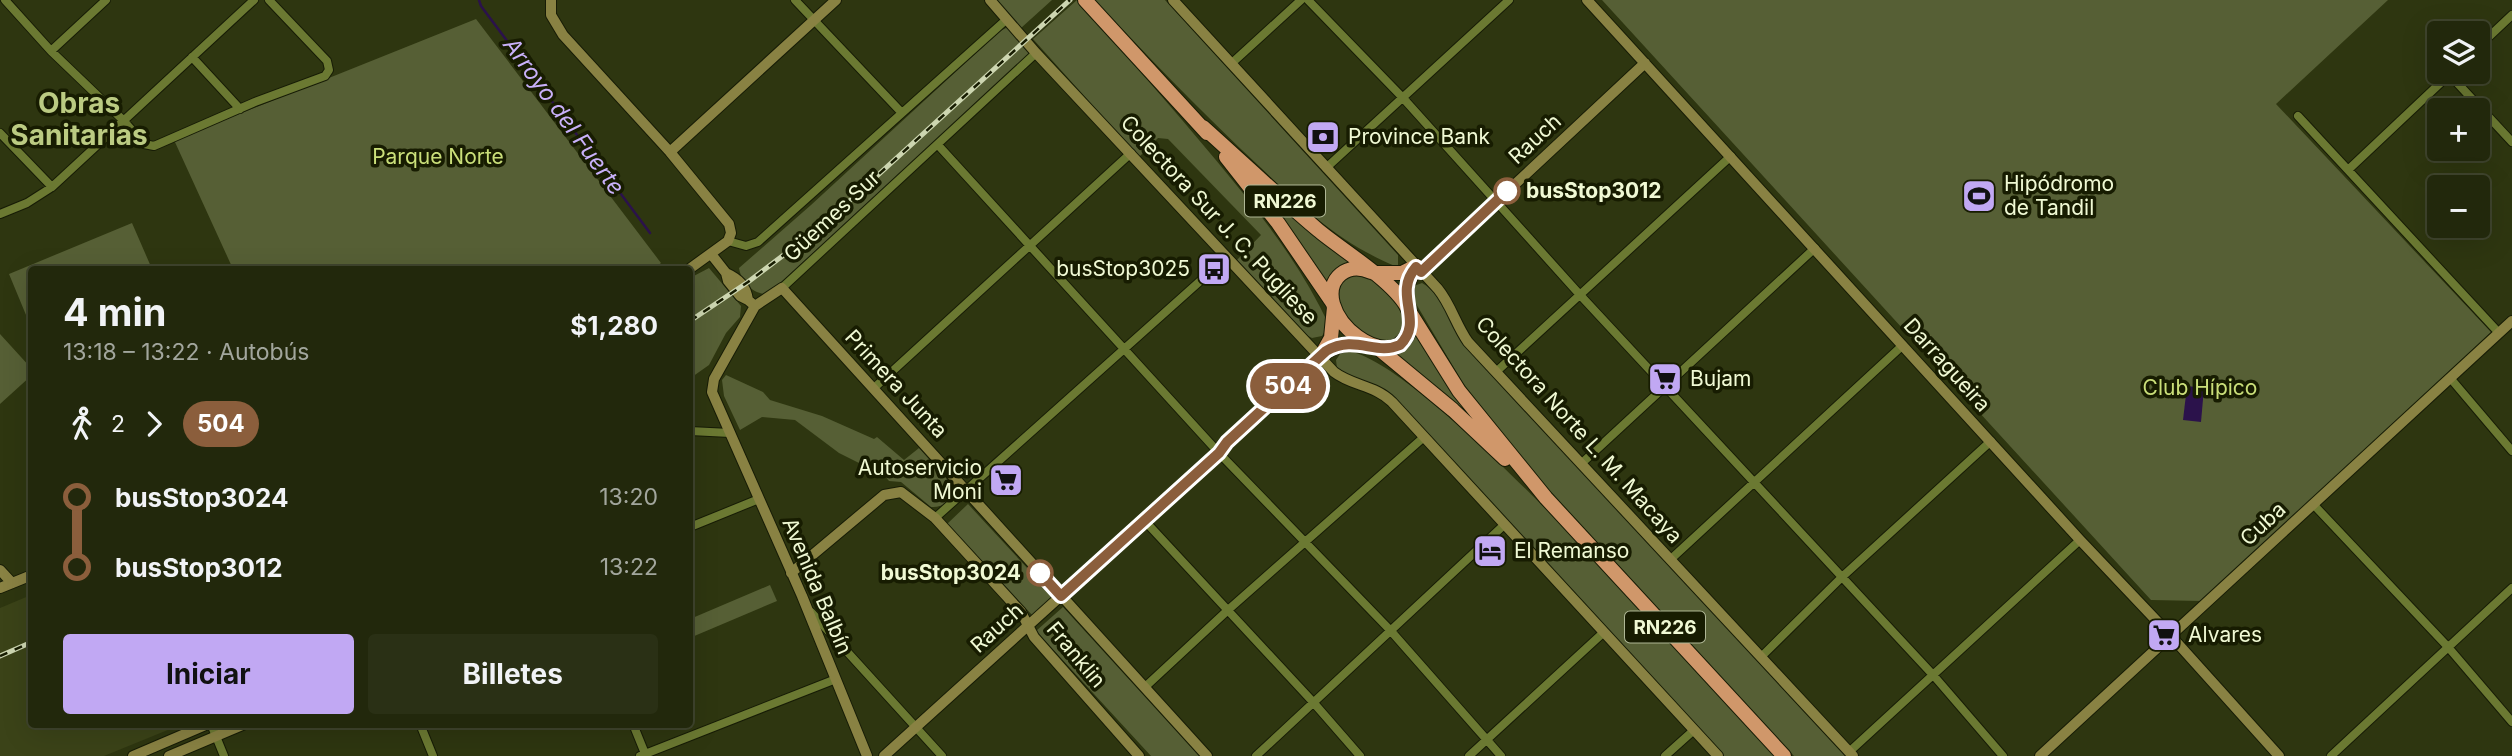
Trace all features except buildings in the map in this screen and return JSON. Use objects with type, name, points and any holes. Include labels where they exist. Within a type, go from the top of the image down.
[{"type":"highway","name":"RN226","points":[[1085,0],[1203,127],[1278,223],[1350,330],[1453,410],[1546,498]]},
{"type":"highway","name":"RN226","points":[[1203,127],[1296,211],[1393,289],[1459,391],[1546,498],[1784,756]]},
{"type":"highway","points":[[1319,356],[1331,338],[1334,282],[1342,272],[1360,268],[1372,272],[1419,269]]},
{"type":"highway","points":[[1319,356],[1338,345],[1354,343],[1395,347],[1403,342],[1410,330],[1407,285],[1419,269]]},
{"type":"street","points":[[5,0],[51,51],[124,121],[144,144],[154,146],[325,76],[329,69],[327,61],[269,0]]},
{"type":"street","points":[[51,51],[106,0]]},
{"type":"street","points":[[0,214],[27,203],[52,187],[254,0]]},
{"type":"street","points":[[795,0],[902,113]]},
{"type":"street","points":[[670,152],[836,0]]},
{"type":"street","name":"Colectora Sur J. C. Pugliese","points":[[990,0],[1036,53],[1319,356],[1339,376],[1370,387],[1387,397],[1718,756]]},
{"type":"street","name":"Colectora Norte L. M. Macaya","points":[[1173,0],[1444,297],[1468,342],[1851,754]]},
{"type":"street","points":[[1232,63],[1301,0]]},
{"type":"street","points":[[1308,0],[1403,98],[1581,296],[1934,676],[2003,756]]},
{"type":"street","points":[[1326,168],[1509,0]]},
{"type":"street","name":"Darragueira","points":[[1587,0],[2278,756]]},
{"type":"street","points":[[551,1],[553,20],[563,35],[670,152],[728,222],[731,231],[728,241],[693,267]]},
{"type":"street","points":[[2490,36],[2512,15]]},
{"type":"street","points":[[728,241],[746,246],[758,242],[1007,19]]},
{"type":"street","name":"Güemes Sur","points":[[730,433],[715,400],[712,384],[752,303],[782,289],[1036,53]]},
{"type":"street","points":[[192,57],[240,109]]},
{"type":"street","name":"Rauch","points":[[1419,269],[1645,63]]},
{"type":"street","points":[[2348,170],[2438,84]]},
{"type":"street","points":[[2460,84],[2512,142]]},
{"type":"street","points":[[2298,116],[2499,333]]},
{"type":"street","points":[[0,133],[52,187]]},
{"type":"street","points":[[938,145],[1219,453],[1390,630],[1501,756]]},
{"type":"street","points":[[874,388],[1131,153]]},
{"type":"street","points":[[1497,372],[1731,156]]},
{"type":"street","points":[[1582,463],[1815,248]]},
{"type":"street","points":[[711,254],[726,273],[737,278],[752,303]]},
{"type":"street","points":[[935,518],[1227,257]]},
{"type":"street","name":"Primera Junta","points":[[782,289],[1207,756]]},
{"type":"street","name":"Cuba","points":[[2040,756],[2512,321]]},
{"type":"street","points":[[1671,559],[1903,345]]},
{"type":"street","name":"Rauch","points":[[884,756],[1219,453],[1227,442],[1319,356]]},
{"type":"street","points":[[2451,379],[2512,451]]},
{"type":"street","points":[[693,431],[730,433]]},
{"type":"street","name":"Avenida Balbín","points":[[730,433],[867,756]]},
{"type":"street","points":[[1145,687],[1424,437]]},
{"type":"street","points":[[1762,656],[1842,577],[1991,441]]},
{"type":"street","name":"Franklin","points":[[791,573],[880,498],[897,491],[905,494],[935,518],[1021,611],[1034,637],[1139,756]]},
{"type":"street","points":[[693,526],[759,499]]},
{"type":"street","points":[[2313,504],[2448,647],[2512,722]]},
{"type":"street","points":[[1144,520],[1360,756]]},
{"type":"street","points":[[1256,756],[1504,525]]},
{"type":"street","points":[[1851,754],[2080,540]]},
{"type":"street","points":[[0,570],[12,583]]},
{"type":"street","points":[[0,588],[28,577]]},
{"type":"street","points":[[2331,756],[2512,588]]},
{"type":"street","points":[[806,607],[942,756]]},
{"type":"street","points":[[1469,756],[1604,632]]},
{"type":"street","points":[[634,728],[644,755],[836,679]]},
{"type":"street","points":[[132,756],[200,728]]},
{"type":"street","points":[[212,728],[224,756]]},
{"type":"street","points":[[169,756],[235,728]]},
{"type":"street","points":[[422,728],[433,756]]},
{"type":"street","points":[[1665,756],[1694,730]]},
{"type":"shaded area","points":[[2187,386],[2204,388],[2201,422],[2183,420]]},
{"type":"shaded area","points":[[28,596],[28,728],[173,728],[104,756],[0,756],[0,608]]},
{"type":"green space","points":[[996,0],[1052,0],[1021,28]]},
{"type":"green space","points":[[1077,0],[1081,0],[1079,3],[1198,139],[1278,239],[1305,280],[1329,325],[1322,336],[1308,336],[1237,260],[1261,235],[1168,139],[1158,138],[1139,157],[1033,39]]},
{"type":"green space","points":[[1094,0],[1165,0],[1398,255],[1398,265],[1375,257],[1356,246],[1306,210],[1217,126]]},
{"type":"green space","name":"Club Hípico","points":[[1602,0],[2388,0],[2276,104],[2491,332],[2202,601],[2151,600]]},
{"type":"green space","name":"Parque Norte","points":[[476,19],[661,263],[658,266],[232,266],[174,140]]},
{"type":"green space","points":[[1006,28],[1013,30],[1030,53],[1027,57],[779,284],[764,294],[747,285],[739,268]]},
{"type":"green space","points":[[1253,177],[1353,262],[1336,269],[1325,287],[1255,189]]},
{"type":"green space","points":[[132,223],[151,266],[28,266]]},
{"type":"green space","points":[[28,266],[28,320],[9,274]]},
{"type":"green space","points":[[709,268],[741,306],[740,317],[726,333],[709,365],[693,376],[693,276]]},
{"type":"green space","points":[[1348,274],[1371,277],[1396,302],[1405,323],[1403,332],[1393,342],[1364,336],[1349,320],[1337,295],[1344,277]]},
{"type":"green space","points":[[1422,283],[1430,288],[1441,302],[1462,340],[1845,756],[1794,756],[1552,493],[1463,383],[1412,297],[1414,286]]},
{"type":"green space","points":[[1417,329],[1499,448],[1394,354]]},
{"type":"green space","points":[[0,334],[28,365],[28,379],[0,404]]},
{"type":"green space","points":[[1342,351],[1379,364],[1432,402],[1495,459],[1631,597],[1775,756],[1723,756],[1400,405],[1337,368],[1336,360]]},
{"type":"green space","points":[[726,375],[763,392],[770,400],[822,416],[874,439],[877,437],[904,460],[919,448],[957,490],[955,494],[943,505],[931,507],[901,482],[889,481],[885,476],[839,453],[795,420],[762,417],[740,430],[724,396],[722,380]]},
{"type":"green space","points":[[968,504],[1054,597],[1033,616],[947,524]]},
{"type":"green space","points":[[770,585],[777,601],[693,637],[693,618]]},
{"type":"green space","points":[[1063,607],[1199,756],[1151,756],[1036,631]]},
{"type":"waterway","name":"Arroyo del Fuerte","points":[[479,0],[650,233]]},
{"type":"railway","points":[[693,319],[748,282],[822,226],[1070,0]]},
{"type":"railway","points":[[0,656],[28,644]]},
{"type":"bus line","name":"504","points":[[1040,573],[1061,596],[1219,453],[1227,442],[1326,351],[1338,345],[1354,343],[1385,349],[1400,345],[1410,330],[1411,316],[1406,303],[1406,292],[1413,270],[1416,267],[1421,272],[1507,191]]},
{"type":"place","name":"Province Bank","points":[[1323,137]]},
{"type":"place","name":"busStop3012","points":[[1507,191]]},
{"type":"place","name":"Hipódromo de Tandil","points":[[1979,196]]},
{"type":"place","name":"busStop3025","points":[[1214,269]]},
{"type":"place","name":"Bujam","points":[[1665,379]]},
{"type":"place","name":"Autoservicio Moni","points":[[1006,480]]},
{"type":"place","name":"El Remanso","points":[[1490,551]]},
{"type":"place","name":"busStop3024","points":[[1040,573]]},
{"type":"place","name":"Alvares","points":[[2164,635]]},
{"type":"district","name":"Obras Sanitarias","points":[[79,119]]}]
